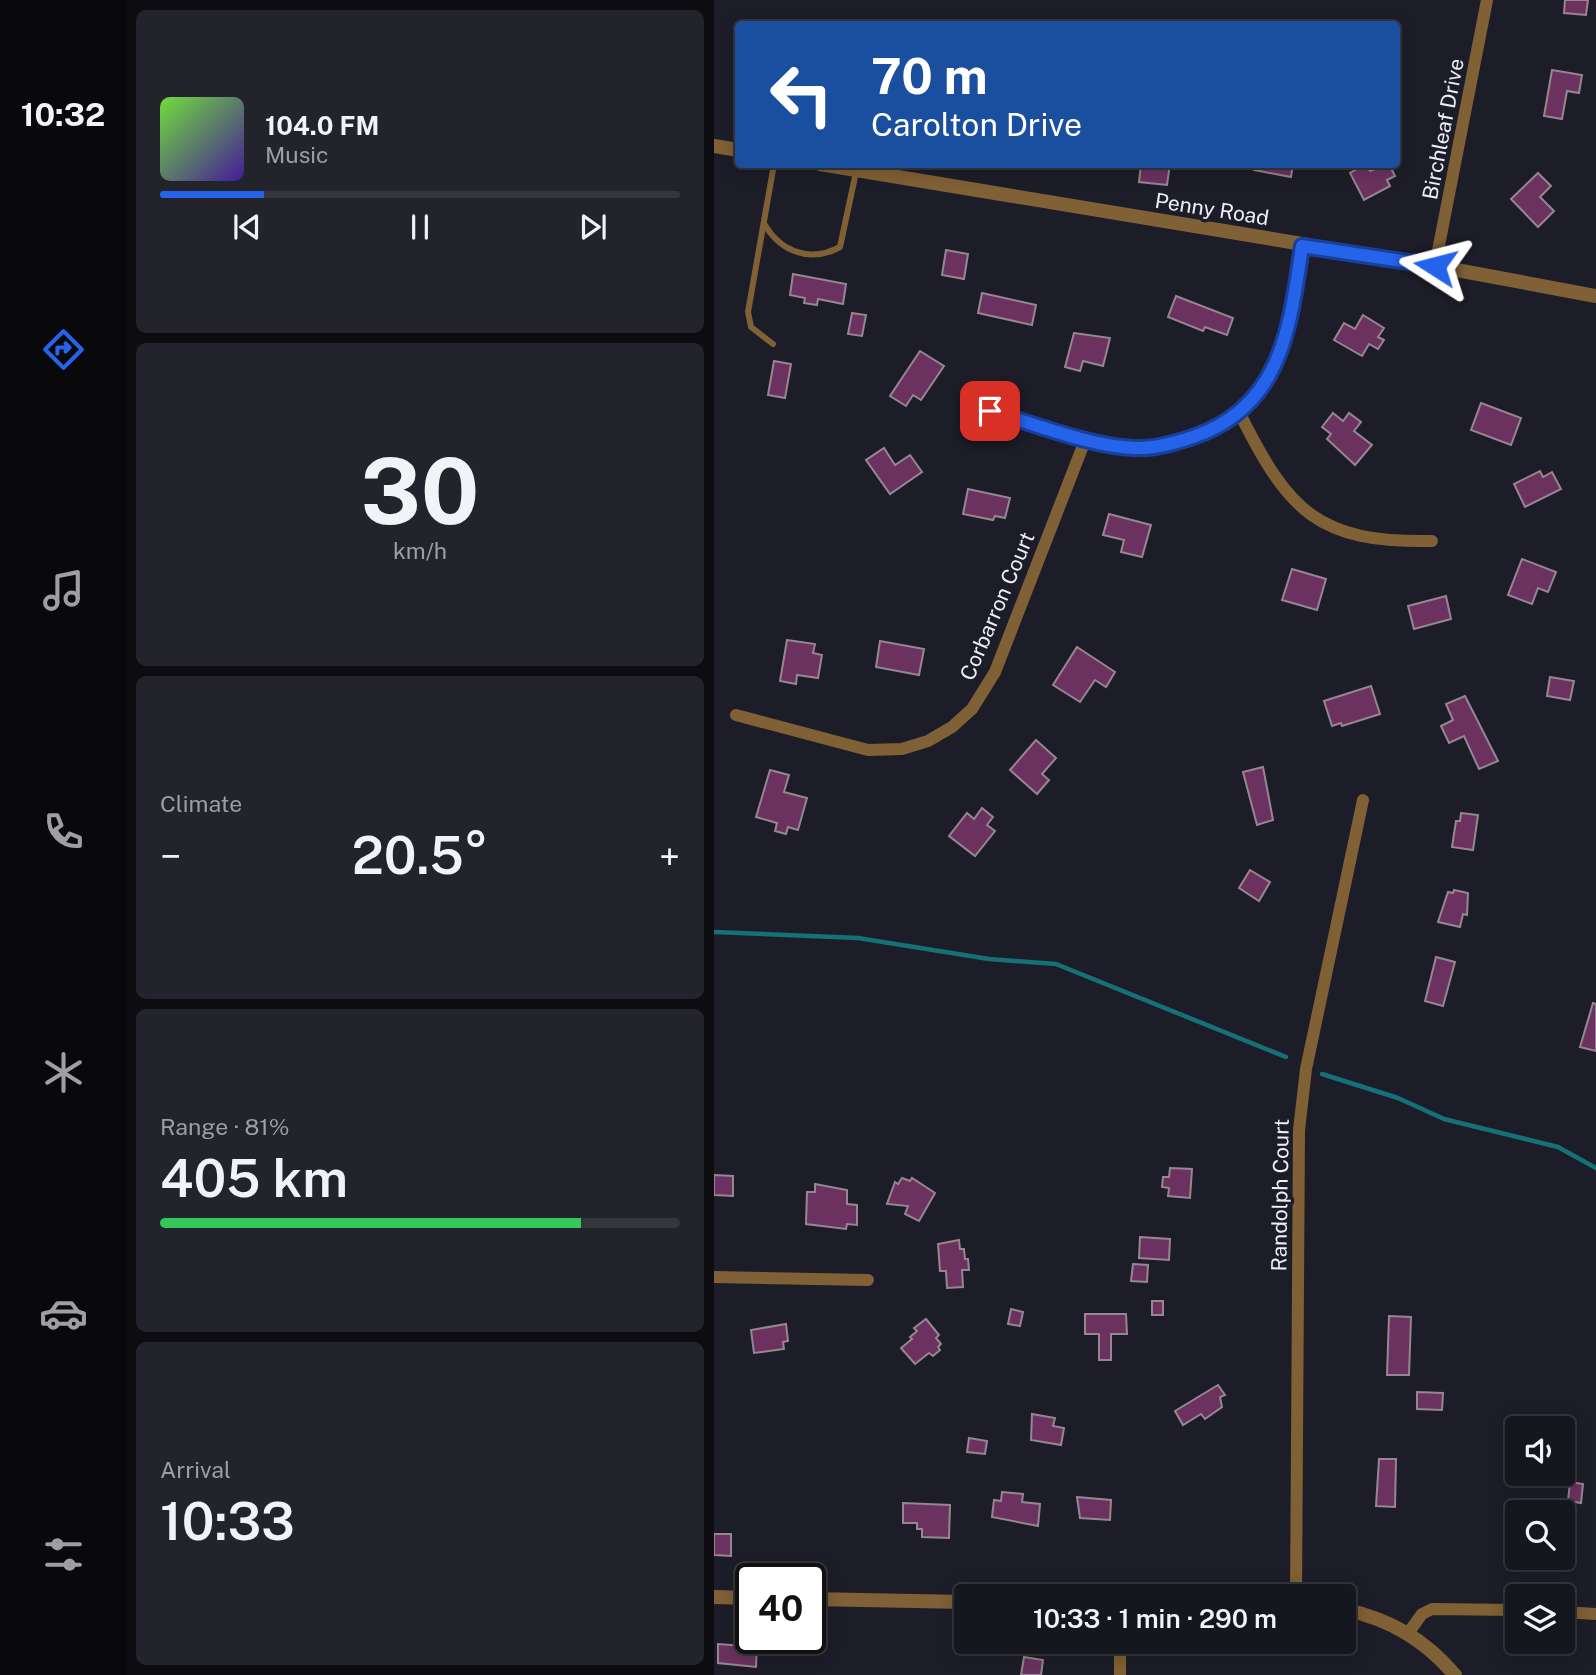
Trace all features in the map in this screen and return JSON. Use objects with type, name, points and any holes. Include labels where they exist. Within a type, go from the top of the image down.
[{"type":"street","name":"Birchleaf Drive","points":[[1435,266],[1487,0]]},
{"type":"street","points":[[714,146],[735,150]]},
{"type":"street","name":"Penny Road","points":[[841,168],[1435,266],[1596,296]]},
{"type":"street","points":[[990,411],[1086,438],[1135,448],[1172,444],[1208,432],[1240,414],[1271,374],[1285,341],[1302,246]]},
{"type":"street","points":[[1240,414],[1273,477],[1313,516],[1352,535],[1388,542],[1432,541]]},
{"type":"street","name":"Corbarron Court","points":[[736,715],[868,750],[902,749],[928,741],[952,727],[972,709],[995,672],[1086,438]]},
{"type":"street","name":"Randolph Court","points":[[1296,1584],[1299,1130],[1306,1069],[1363,800]]},
{"type":"street","points":[[714,1278],[868,1280]]},
{"type":"street","points":[[714,1597],[735,1598]]},
{"type":"street","points":[[826,1599],[954,1602]]},
{"type":"street","points":[[1409,1632],[1422,1614],[1433,1609],[1505,1610]]},
{"type":"street","points":[[1356,1612],[1381,1619],[1409,1632],[1455,1675]]},
{"type":"street","points":[[1575,1613],[1596,1614]]},
{"type":"street","points":[[1120,1654],[1120,1675]]},
{"type":"lane","points":[[773,168],[748,312],[751,327],[773,344]]},
{"type":"lane","points":[[765,225],[782,248],[803,253],[833,251],[844,240],[857,171]]},
{"type":"building","points":[[1565,0],[1588,0],[1586,15],[1564,13]]},
{"type":"building","points":[[1552,70],[1582,75],[1579,93],[1567,91],[1562,119],[1544,116]]},
{"type":"building","points":[[1141,168],[1169,168],[1167,185],[1139,182]]},
{"type":"building","points":[[1254,168],[1292,168],[1291,177]]},
{"type":"building","points":[[1359,168],[1368,168],[1370,171],[1391,168],[1395,176],[1387,180],[1390,186],[1364,200],[1350,173]]},
{"type":"building","points":[[1538,173],[1551,186],[1540,197],[1554,211],[1538,227],[1511,199]]},
{"type":"building","points":[[946,250],[968,254],[964,279],[942,275]]},
{"type":"building","points":[[793,274],[846,284],[843,304],[818,299],[817,305],[804,303],[805,298],[790,295]]},
{"type":"building","points":[[982,293],[1036,305],[1032,325],[978,313]]},
{"type":"building","points":[[1176,296],[1233,318],[1227,335],[1205,327],[1203,331],[1168,317]]},
{"type":"building","points":[[852,313],[866,315],[862,336],[848,334]]},
{"type":"building","points":[[1363,315],[1384,328],[1378,337],[1384,340],[1378,349],[1369,344],[1362,356],[1334,340],[1344,323],[1355,329]]},
{"type":"building","points":[[1074,333],[1110,338],[1103,366],[1083,361],[1080,371],[1065,367]]},
{"type":"building","points":[[920,351],[944,366],[921,400],[913,395],[906,406],[890,396]]},
{"type":"building","points":[[774,361],[791,364],[785,398],[768,395]]},
{"type":"building","points":[[1481,403],[1521,418],[1511,445],[1471,430]]},
{"type":"building","points":[[1333,413],[1343,421],[1349,413],[1361,422],[1354,431],[1372,445],[1355,465],[1327,439],[1331,434],[1322,427]]},
{"type":"building","points":[[884,448],[895,465],[910,455],[922,472],[890,494],[866,460]]},
{"type":"building","points":[[1540,471],[1543,477],[1552,472],[1561,489],[1525,507],[1514,484]]},
{"type":"building","points":[[968,489],[1010,498],[1005,518],[995,516],[993,520],[963,514]]},
{"type":"building","points":[[1109,514],[1151,525],[1142,557],[1121,552],[1124,540],[1103,535]]},
{"type":"building","points":[[1522,559],[1556,572],[1548,592],[1538,588],[1532,604],[1508,595]]},
{"type":"building","points":[[1292,569],[1326,579],[1317,610],[1282,600]]},
{"type":"building","points":[[1446,596],[1451,619],[1414,629],[1408,606]]},
{"type":"building","points":[[787,640],[815,644],[813,653],[822,655],[818,678],[797,675],[796,684],[780,681]]},
{"type":"building","points":[[880,641],[924,649],[919,675],[876,667]]},
{"type":"building","points":[[1077,647],[1115,672],[1106,687],[1095,680],[1080,702],[1053,685]]},
{"type":"building","points":[[1550,677],[1574,681],[1570,700],[1547,696]]},
{"type":"building","points":[[1371,686],[1380,714],[1342,726],[1341,723],[1332,726],[1324,701]]},
{"type":"building","points":[[1465,696],[1498,761],[1479,769],[1464,736],[1449,743],[1441,726],[1453,720],[1446,704]]},
{"type":"building","points":[[1036,740],[1056,758],[1042,774],[1049,780],[1037,794],[1010,770]]},
{"type":"building","points":[[1263,767],[1273,820],[1257,825],[1243,772]]},
{"type":"building","points":[[770,770],[789,775],[784,792],[807,798],[798,830],[788,827],[786,834],[775,831],[777,823],[756,817]]},
{"type":"building","points":[[982,808],[993,817],[987,825],[995,831],[975,856],[949,836],[967,813],[974,819]]},
{"type":"building","points":[[1461,813],[1478,815],[1473,850],[1452,847],[1456,821],[1460,821]]},
{"type":"building","points":[[1250,870],[1270,882],[1259,901],[1239,888]]},
{"type":"building","points":[[1454,890],[1468,893],[1467,915],[1463,914],[1460,927],[1438,922],[1448,892],[1453,893]]},
{"type":"building","points":[[1436,957],[1455,962],[1443,1006],[1425,1001]]},
{"type":"building","points":[[1593,1003],[1596,1004],[1596,1051],[1580,1047]]},
{"type":"building","points":[[1170,1168],[1192,1169],[1190,1198],[1168,1196],[1169,1188],[1162,1187],[1163,1177],[1169,1177]]},
{"type":"building","points":[[714,1175],[733,1176],[733,1196],[714,1195]]},
{"type":"building","points":[[902,1178],[910,1181],[912,1178],[935,1193],[919,1221],[905,1214],[908,1206],[887,1204],[895,1182],[898,1184]]},
{"type":"building","points":[[815,1184],[847,1190],[847,1204],[857,1205],[857,1225],[847,1224],[846,1229],[806,1224],[807,1192],[815,1192]]},
{"type":"building","points":[[1140,1237],[1170,1239],[1169,1260],[1139,1258]]},
{"type":"building","points":[[959,1240],[960,1249],[964,1249],[965,1259],[968,1259],[969,1270],[962,1270],[963,1287],[947,1288],[946,1271],[940,1271],[938,1244]]},
{"type":"building","points":[[1133,1264],[1148,1265],[1147,1282],[1131,1281]]},
{"type":"building","points":[[1152,1301],[1163,1301],[1163,1315],[1152,1315]]},
{"type":"building","points":[[1011,1309],[1023,1312],[1020,1326],[1008,1324]]},
{"type":"building","points":[[1085,1314],[1126,1314],[1127,1334],[1111,1334],[1111,1360],[1099,1360],[1099,1334],[1085,1334]]},
{"type":"building","points":[[1389,1316],[1411,1317],[1409,1375],[1387,1375]]},
{"type":"building","points":[[926,1319],[939,1335],[936,1338],[941,1344],[938,1347],[940,1350],[933,1356],[929,1353],[915,1364],[901,1348],[912,1339],[910,1337],[917,1331],[914,1328]]},
{"type":"building","points":[[786,1324],[788,1341],[783,1342],[784,1349],[754,1353],[751,1330]]},
{"type":"building","points":[[1218,1385],[1225,1395],[1220,1397],[1222,1407],[1205,1419],[1201,1414],[1183,1425],[1175,1411]]},
{"type":"building","points":[[1417,1392],[1443,1393],[1442,1410],[1417,1409]]},
{"type":"building","points":[[1032,1414],[1055,1418],[1053,1426],[1064,1428],[1061,1445],[1031,1440]]},
{"type":"building","points":[[969,1438],[987,1441],[985,1454],[967,1452]]},
{"type":"building","points":[[1379,1459],[1396,1459],[1395,1507],[1376,1506]]},
{"type":"building","points":[[1575,1483],[1583,1484],[1581,1503],[1568,1500],[1570,1486],[1575,1486]]},
{"type":"building","points":[[1002,1492],[1023,1494],[1022,1502],[1040,1504],[1038,1526],[992,1517],[994,1500],[1001,1501]]},
{"type":"building","points":[[1077,1497],[1111,1500],[1110,1520],[1080,1518]]},
{"type":"building","points":[[903,1503],[950,1505],[949,1538],[922,1537],[922,1529],[917,1529],[917,1523],[903,1523]]},
{"type":"building","points":[[714,1534],[731,1534],[731,1556],[714,1555]]},
{"type":"building","points":[[718,1644],[735,1645],[735,1654],[757,1654],[756,1667],[718,1663]]},
{"type":"building","points":[[1024,1657],[1043,1660],[1041,1675],[1021,1675]]},
{"type":"waterway","points":[[714,932],[858,938],[989,959],[1056,964],[1286,1057]]},
{"type":"waterway","points":[[1322,1074],[1398,1098],[1444,1119],[1558,1147],[1596,1168]]},
{"type":"route","points":[[990,411],[1086,438],[1135,448],[1172,444],[1208,432],[1240,414],[1271,374],[1285,341],[1302,246],[1435,266]]}]
